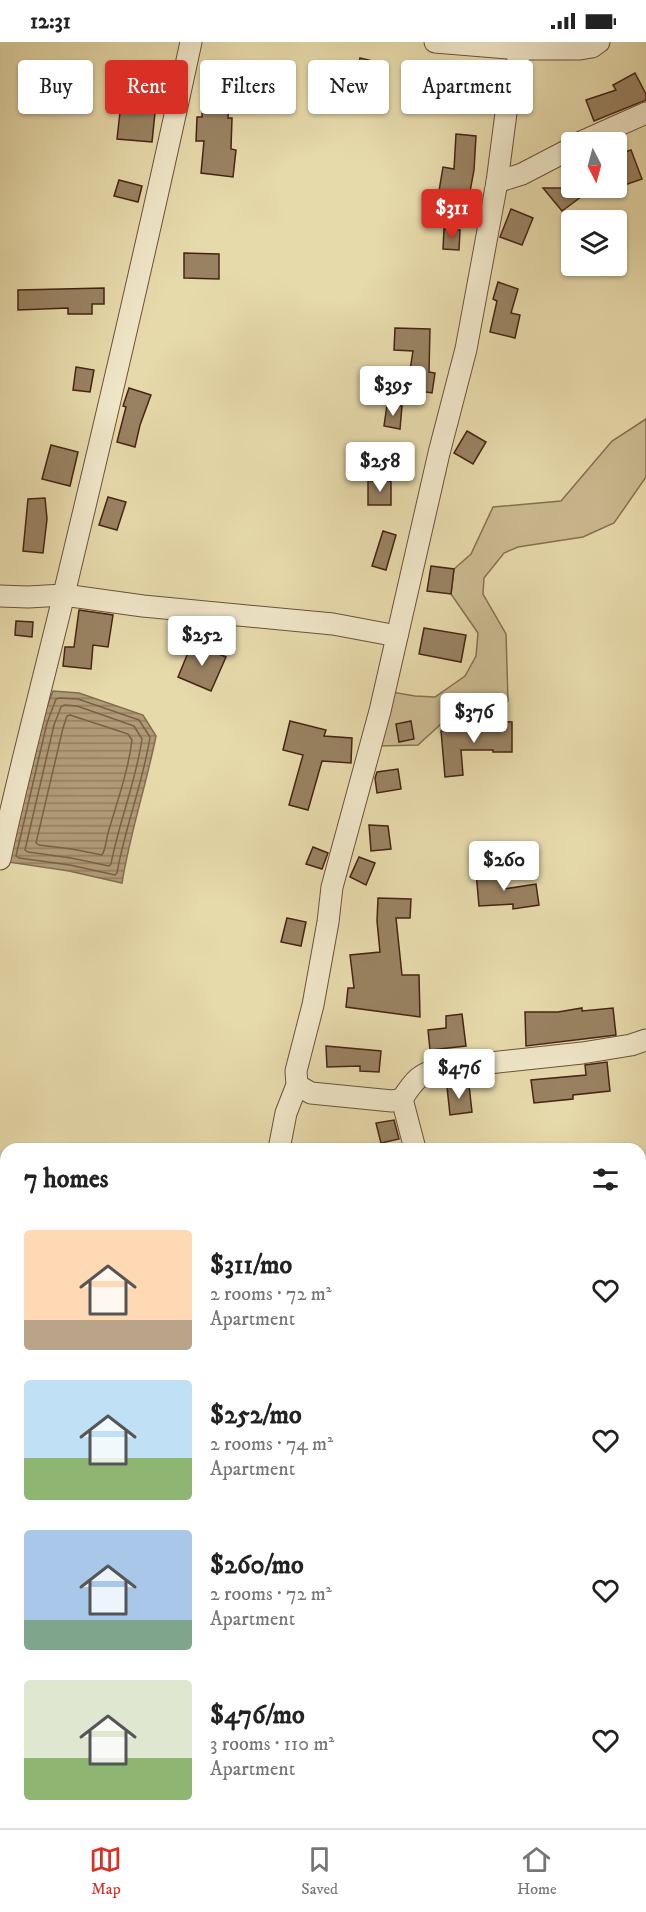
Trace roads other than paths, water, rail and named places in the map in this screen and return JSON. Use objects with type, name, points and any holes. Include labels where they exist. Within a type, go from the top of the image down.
[{"type":"street","points":[[0,859],[18,774],[64,595],[153,218],[191,42]]},
{"type":"street","points":[[435,42],[580,49],[592,47],[599,42]]},
{"type":"street","points":[[280,1143],[286,1113],[297,1085],[296,1071],[313,1005],[332,887],[380,711],[465,349],[497,182],[506,113],[521,45]]},
{"type":"street","points":[[603,132],[646,113]]},
{"type":"street","points":[[497,182],[522,174],[561,154]]},
{"type":"street","points":[[0,596],[64,595],[143,606],[333,624],[397,636]]},
{"type":"street","points":[[297,1085],[311,1092],[392,1101],[402,1099],[415,1080],[427,1072],[443,1068],[582,1053],[632,1045],[646,1040]]},
{"type":"street","points":[[402,1099],[413,1143]]},
{"type":"water","points":[[53,691],[79,693],[143,715],[156,736],[122,883],[69,871],[8,862],[41,721]]}]
